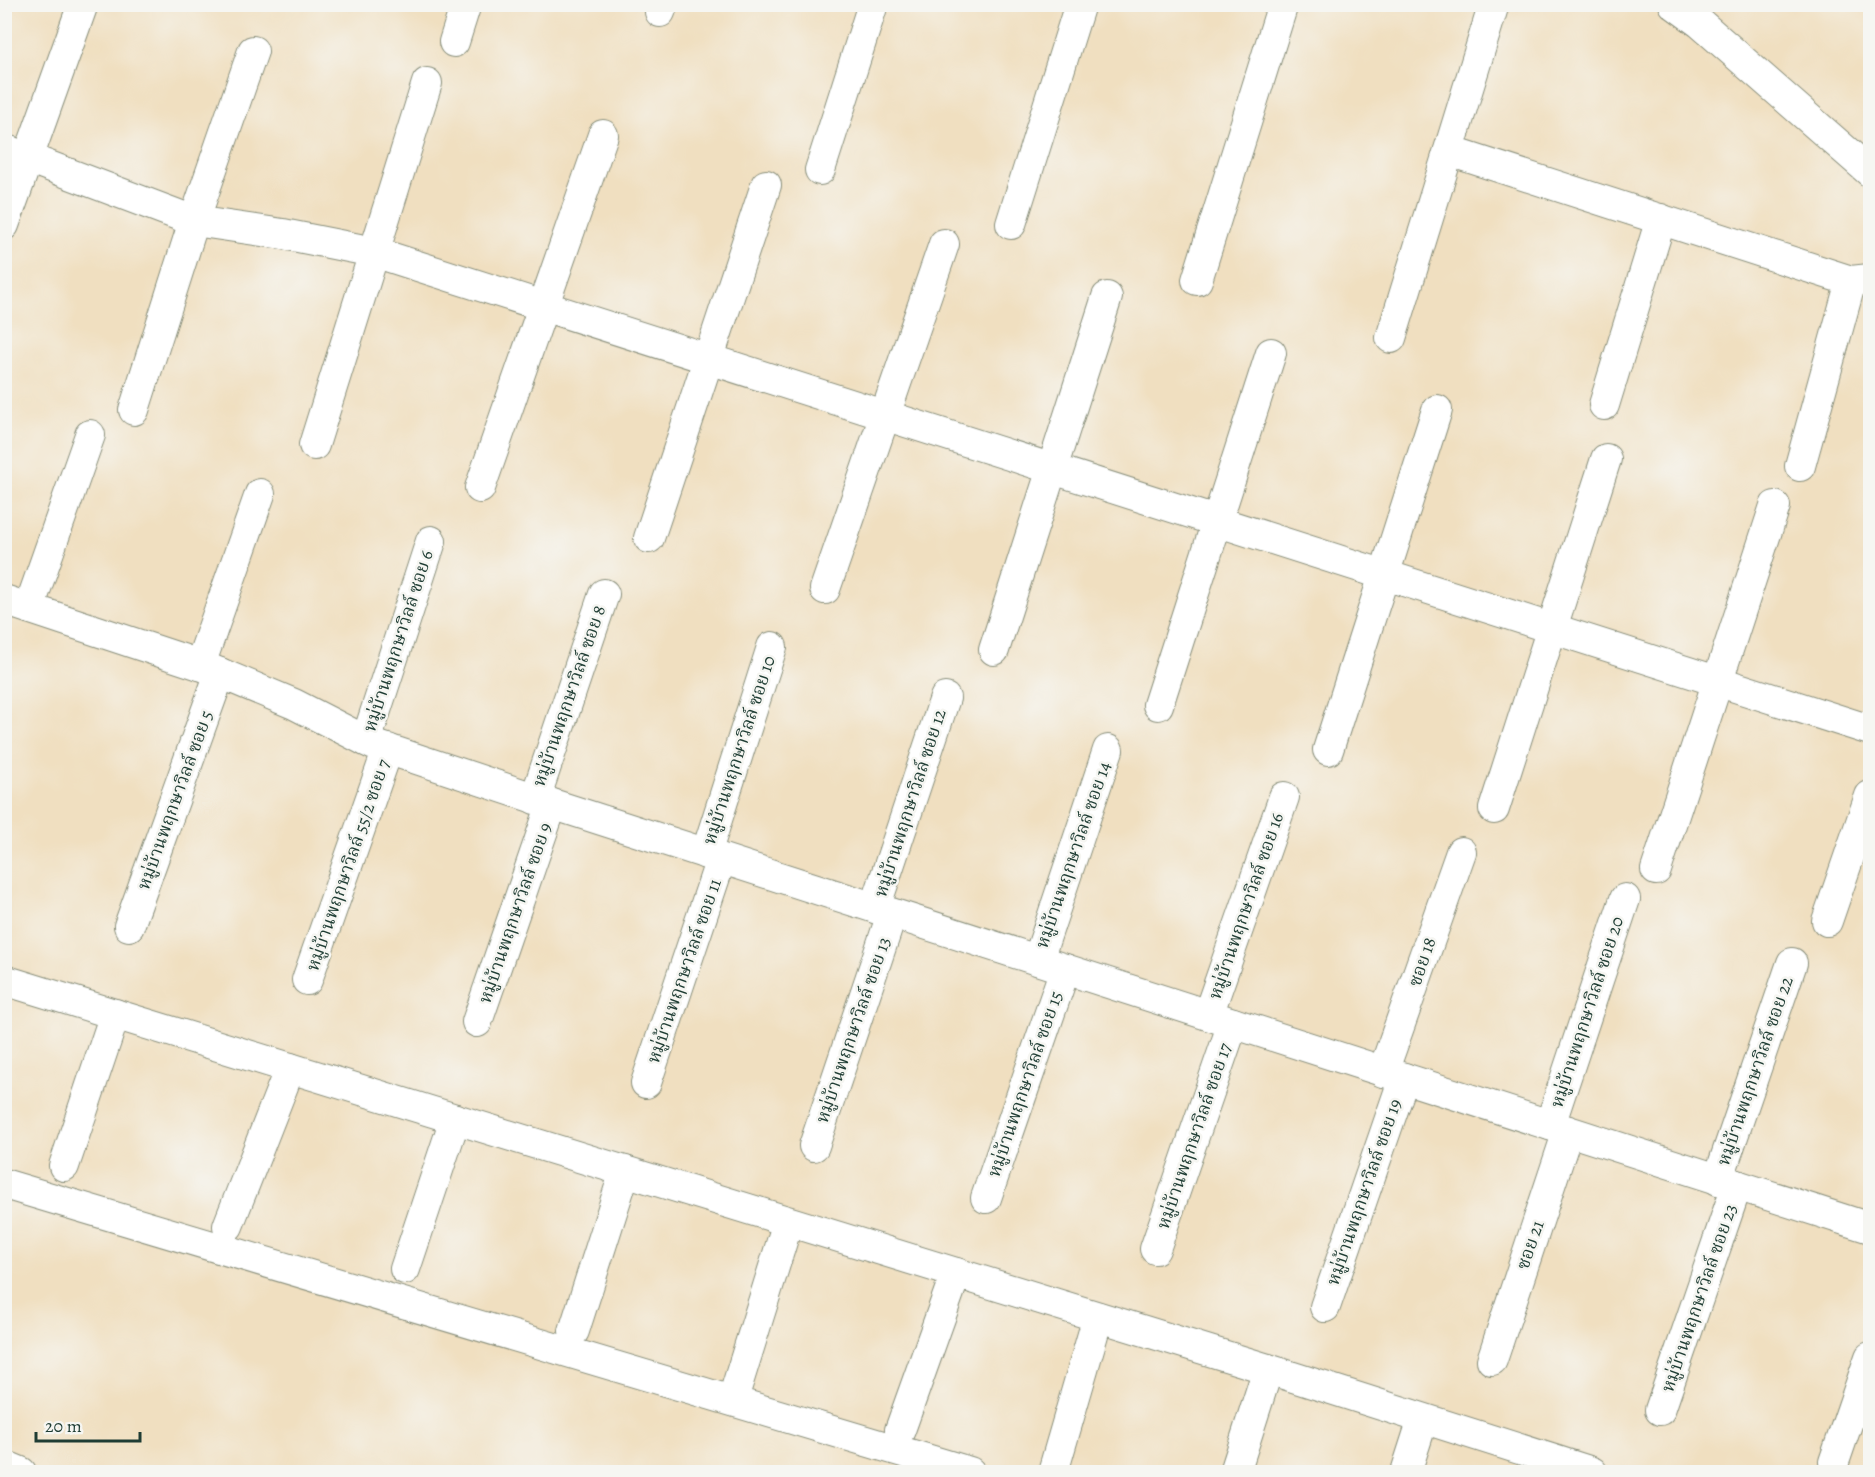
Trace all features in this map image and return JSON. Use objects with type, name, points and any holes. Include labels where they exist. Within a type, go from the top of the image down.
[{"type":"street","points":[[4,225],[16,154],[82,4]]},
{"type":"street","points":[[454,42],[466,4]]},
{"type":"street","points":[[820,170],[873,4]]},
{"type":"street","points":[[1011,224],[1080,4]]},
{"type":"street","points":[[1197,279],[1283,4]]},
{"type":"street","points":[[1391,338],[1494,4]]},
{"type":"street","points":[[1674,4],[1703,14],[1870,172]]},
{"type":"street","points":[[134,410],[194,220],[253,51]]},
{"type":"street","points":[[314,445],[428,83]]},
{"type":"street","points":[[480,488],[603,135]]},
{"type":"street","points":[[1449,151],[1861,280],[1800,466]]},
{"type":"street","points":[[16,154],[194,220],[374,252],[1870,730]]},
{"type":"street","points":[[649,538],[766,185]]},
{"type":"street","points":[[1604,405],[1661,219]]},
{"type":"street","points":[[825,589],[944,244]]},
{"type":"street","points":[[994,650],[1107,297]]},
{"type":"street","points":[[1158,705],[1271,353]]},
{"type":"street","points":[[1328,750],[1437,410]]},
{"type":"street","points":[[90,435],[17,604],[210,669],[294,704],[377,745],[543,802],[1870,1228]]},
{"type":"street","points":[[1494,808],[1606,459]]},
{"type":"street","name":"หมู่บ้านพฤกษาวิลล์ ซอย 5","points":[[129,926],[210,669],[260,494]]},
{"type":"street","points":[[1656,870],[1775,506]]},
{"type":"street","name":"หมู่บ้านพฤกษาวิลล์ ซอย 6","points":[[377,745],[431,541]]},
{"type":"street","name":"หมู่บ้านพฤกษาวิลล์ ซอย 8","points":[[543,802],[604,594]]},
{"type":"street","name":"หมู่บ้านพฤกษาวิลล์ ซอย 10","points":[[713,856],[772,647]]},
{"type":"street","name":"หมู่บ้านพฤกษาวิลล์ ซอย 12","points":[[884,911],[945,698]]},
{"type":"street","name":"หมู่บ้านพฤกษาวิลล์ 55/2 ซอย 7","points":[[308,980],[377,745]]},
{"type":"street","name":"หมู่บ้านพฤกษาวิลล์ ซอย 14","points":[[1051,965],[1108,750]]},
{"type":"street","points":[[1827,921],[1870,796]]},
{"type":"street","name":"หมู่บ้านพฤกษาวิลล์ ซอย 16","points":[[1220,1019],[1284,797]]},
{"type":"street","name":"หมู่บ้านพฤกษาวิลล์ ซอย 9","points":[[477,1022],[543,802]]},
{"type":"street","name":"ซอย 18","points":[[1393,1075],[1461,852]]},
{"type":"street","name":"หมู่บ้านพฤกษาวิลล์ ซอย 11","points":[[646,1083],[713,856]]},
{"type":"street","name":"หมู่บ้านพฤกษาวิลล์ ซอย 20","points":[[1559,1128],[1625,899]]},
{"type":"street","name":"หมู่บ้านพฤกษาวิลล์ ซอย 13","points":[[814,1146],[884,911]]},
{"type":"street","name":"หมู่บ้านพฤกษาวิลล์ ซอย 22","points":[[1728,1182],[1792,963]]},
{"type":"street","name":"หมู่บ้านพฤกษาวิลล์ ซอย 15","points":[[986,1198],[1051,965]]},
{"type":"street","points":[[4,980],[1098,1317],[1584,1471]]},
{"type":"street","points":[[64,1166],[115,1014]]},
{"type":"street","name":"หมู่บ้านพฤกษาวิลล์ ซอย 17","points":[[1155,1249],[1220,1019]]},
{"type":"street","points":[[228,1226],[290,1068]]},
{"type":"street","name":"หมู่บ้านพฤกษาวิลล์ ซอย 19","points":[[1325,1307],[1393,1075]]},
{"type":"street","points":[[405,1269],[455,1119]]},
{"type":"street","name":"ซอย 21","points":[[1492,1360],[1559,1128]]},
{"type":"street","points":[[574,1331],[626,1171]]},
{"type":"street","name":"หมู่บ้านพฤกษาวิลล์ ซอย 23","points":[[1660,1410],[1728,1182]]},
{"type":"street","points":[[4,1184],[970,1473]]},
{"type":"street","points":[[737,1386],[788,1221]]},
{"type":"street","points":[[900,1430],[956,1273]]},
{"type":"street","points":[[1053,1473],[1098,1317]]},
{"type":"street","points":[[1834,1462],[1870,1357]]},
{"type":"street","points":[[1235,1473],[1268,1370]]},
{"type":"street","points":[[1406,1473],[1423,1419]]},
{"type":"street","points":[[4,1465],[21,1473]]}]
